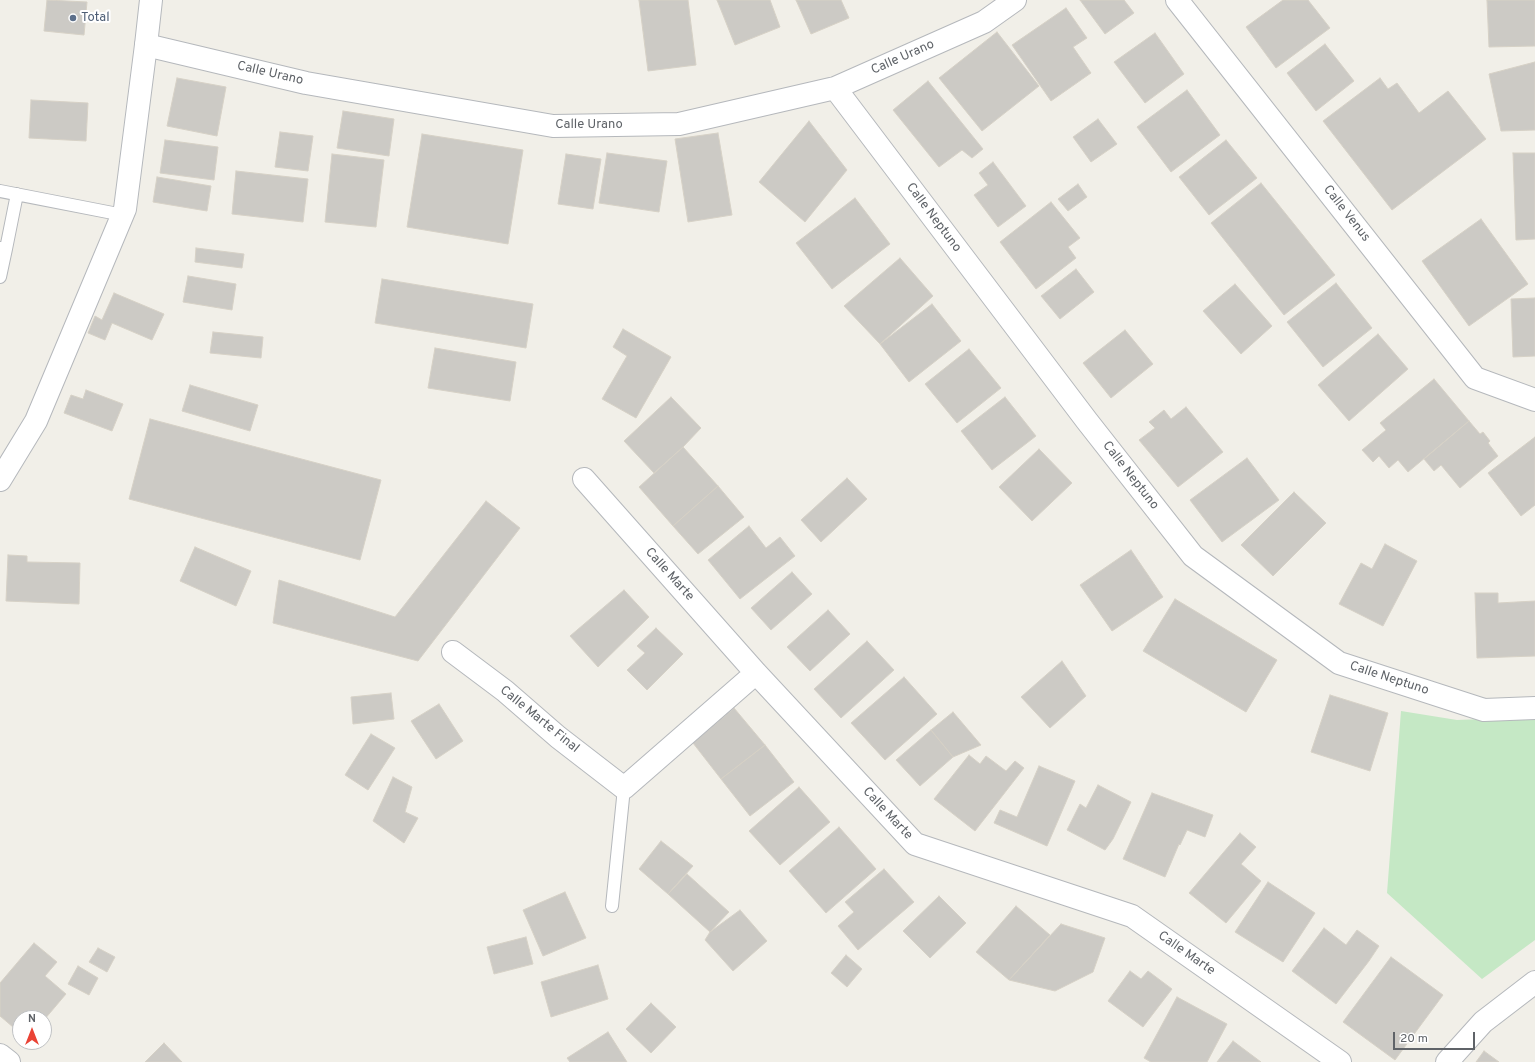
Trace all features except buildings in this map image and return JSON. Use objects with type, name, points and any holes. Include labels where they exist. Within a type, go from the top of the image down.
[{"type":"street","points":[[0,480],[36,421],[125,209],[151,0]]},
{"type":"street","name":"Calle Urano","points":[[146,45],[306,82],[553,126],[679,124],[835,88],[984,22],[1015,0]]},
{"type":"street","name":"Calle Venus","points":[[1177,0],[1475,378],[1535,400]]},
{"type":"street","name":"Calle Neptuno","points":[[835,88],[1087,421],[1193,556],[1339,663],[1484,710],[1535,708]]},
{"type":"street","name":"Calle Marte","points":[[584,479],[756,674],[915,844],[1132,916],[1340,1062]]},
{"type":"street","name":"Calle Marte Final","points":[[453,652],[505,691],[558,737],[624,788]]},
{"type":"street","points":[[624,788],[756,674]]},
{"type":"street","points":[[1448,1062],[1482,1022],[1535,982]]},
{"type":"street","points":[[0,1055],[9,1062]]},
{"type":"lane","points":[[0,191],[123,215]]},
{"type":"lane","points":[[0,277],[3,249],[17,194]]},
{"type":"lane","points":[[612,906],[624,788]]},
{"type":"green space","points":[[1401,711],[1457,720],[1535,717],[1535,940],[1482,979],[1387,893]]},
{"type":"place","name":"Total","points":[[73,18]]}]
